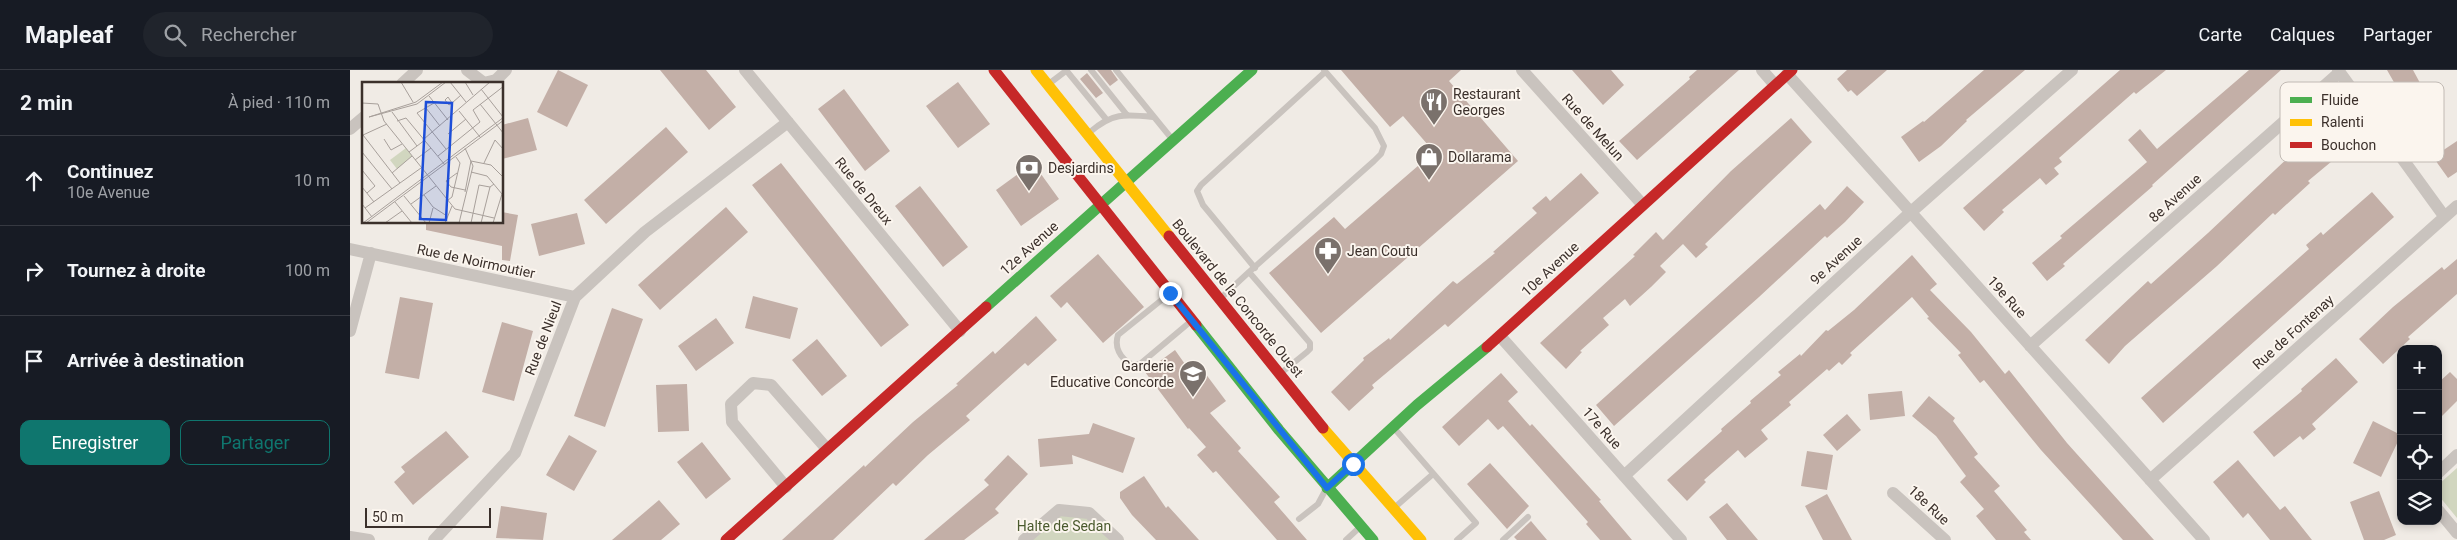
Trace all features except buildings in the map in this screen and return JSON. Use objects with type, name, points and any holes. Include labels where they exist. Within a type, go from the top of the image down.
[{"type":"street","points":[[404,82],[417,70]]},
{"type":"street","points":[[467,70],[483,82]]},
{"type":"street","points":[[488,82],[496,80],[506,70]]},
{"type":"street","name":"Rue de Dreux","points":[[745,70],[960,331]]},
{"type":"street","points":[[994,70],[1192,321],[1327,488],[1373,540]]},
{"type":"street","name":"Boulevard de la Concorde Ouest","points":[[1036,70],[1353,464],[1421,540]]},
{"type":"street","name":"12e Avenue","points":[[726,540],[1125,181],[1252,70]]},
{"type":"street","name":"Rue de Melun","points":[[1522,70],[1642,204]]},
{"type":"street","points":[[1762,70],[1775,85]]},
{"type":"street","name":"9e Avenue","points":[[1624,476],[1910,212],[2072,70]]},
{"type":"street","points":[[2339,71],[2347,82]]},
{"type":"street","name":"8e Avenue","points":[[2327,82],[2339,71]]},
{"type":"street","name":"10e Avenue","points":[[1327,488],[1393,428],[1500,336],[1642,204],[1789,72]]},
{"type":"street","name":"19e Rue","points":[[1789,72],[1910,212],[2204,540]]},
{"type":"street","points":[[350,130],[362,119]]},
{"type":"street","name":"Rue de Nieul","points":[[434,540],[516,453],[575,297],[645,232],[788,122]]},
{"type":"street","name":"8e Avenue","points":[[2030,346],[2280,124]]},
{"type":"street","points":[[2405,162],[2444,216]]},
{"type":"street","name":"Rue de Fontenay","points":[[2150,480],[2457,206]]},
{"type":"street","name":"Rue de Noirmoutier","points":[[350,249],[575,297]]},
{"type":"street","points":[[350,331],[371,253]]},
{"type":"street","name":"17e Rue","points":[[1500,336],[1681,540]]},
{"type":"street","points":[[786,487],[732,422],[731,404],[753,383],[771,385],[827,449]]},
{"type":"street","points":[[2442,469],[2457,455]]},
{"type":"street","name":"18e Rue","points":[[1893,493],[1945,540]]},
{"type":"street","points":[[1024,540],[1059,510],[1089,513],[1118,540]]},
{"type":"street","points":[[2442,515],[2457,533]]},
{"type":"street","points":[[350,536],[369,540]]},
{"type":"lane","points":[[1048,85],[1067,70],[1106,119]]},
{"type":"lane","points":[[1091,70],[1127,115]]},
{"type":"lane","points":[[1116,70],[1173,140]]},
{"type":"lane","points":[[1219,299],[1252,270],[1374,161],[1383,149],[1383,141],[1374,128],[1324,71],[1201,185],[1197,191],[1204,205],[1252,270],[1306,336],[1310,345],[1307,352],[1280,374]]},
{"type":"lane","points":[[1088,134],[1106,119],[1127,115],[1153,117]]},
{"type":"lane","points":[[1170,293],[1118,335],[1116,343],[1120,355],[1127,363],[1140,364],[1192,321]]},
{"type":"lane","points":[[1393,428],[1476,523],[1457,540]]},
{"type":"lane","points":[[1393,509],[1433,474]]},
{"type":"lane","points":[[1299,518],[1318,504],[1327,488]]},
{"type":"lane","points":[[1503,540],[1528,517]]},
{"type":"lane","points":[[1346,540],[1361,526]]},
{"type":"green space","points":[[2457,468],[2457,518],[2442,500],[2442,481]]},
{"type":"green space","name":"Halte de Sedan","points":[[1059,510],[1089,513],[1118,540],[1024,540]]},
{"type":"traffic: fast","points":[[986,307],[1252,70]]},
{"type":"traffic: fast","points":[[1196,325],[1279,430],[1373,540]]},
{"type":"traffic: fast","points":[[1327,488],[1417,405],[1487,347]]},
{"type":"traffic: slow","points":[[1036,70],[1169,236]]},
{"type":"traffic: slow","points":[[1323,428],[1421,540]]},
{"type":"traffic: jam","points":[[994,70],[1196,325]]},
{"type":"traffic: jam","points":[[1487,347],[1792,70]]},
{"type":"traffic: jam","points":[[1169,236],[1323,428]]},
{"type":"traffic: jam","points":[[726,540],[986,307]]},
{"type":"place","name":"Restaurant Georges","points":[[1434,126]]},
{"type":"place","name":"Dollarama","points":[[1429,181]]},
{"type":"place","name":"Desjardins","points":[[1029,192]]},
{"type":"place","name":"Jean Coutu","points":[[1328,275]]},
{"type":"place","name":"Garderie Educative Concorde","points":[[1193,398]]},
{"type":"route","points":[[1170,293],[1327,488],[1353,464]]}]
